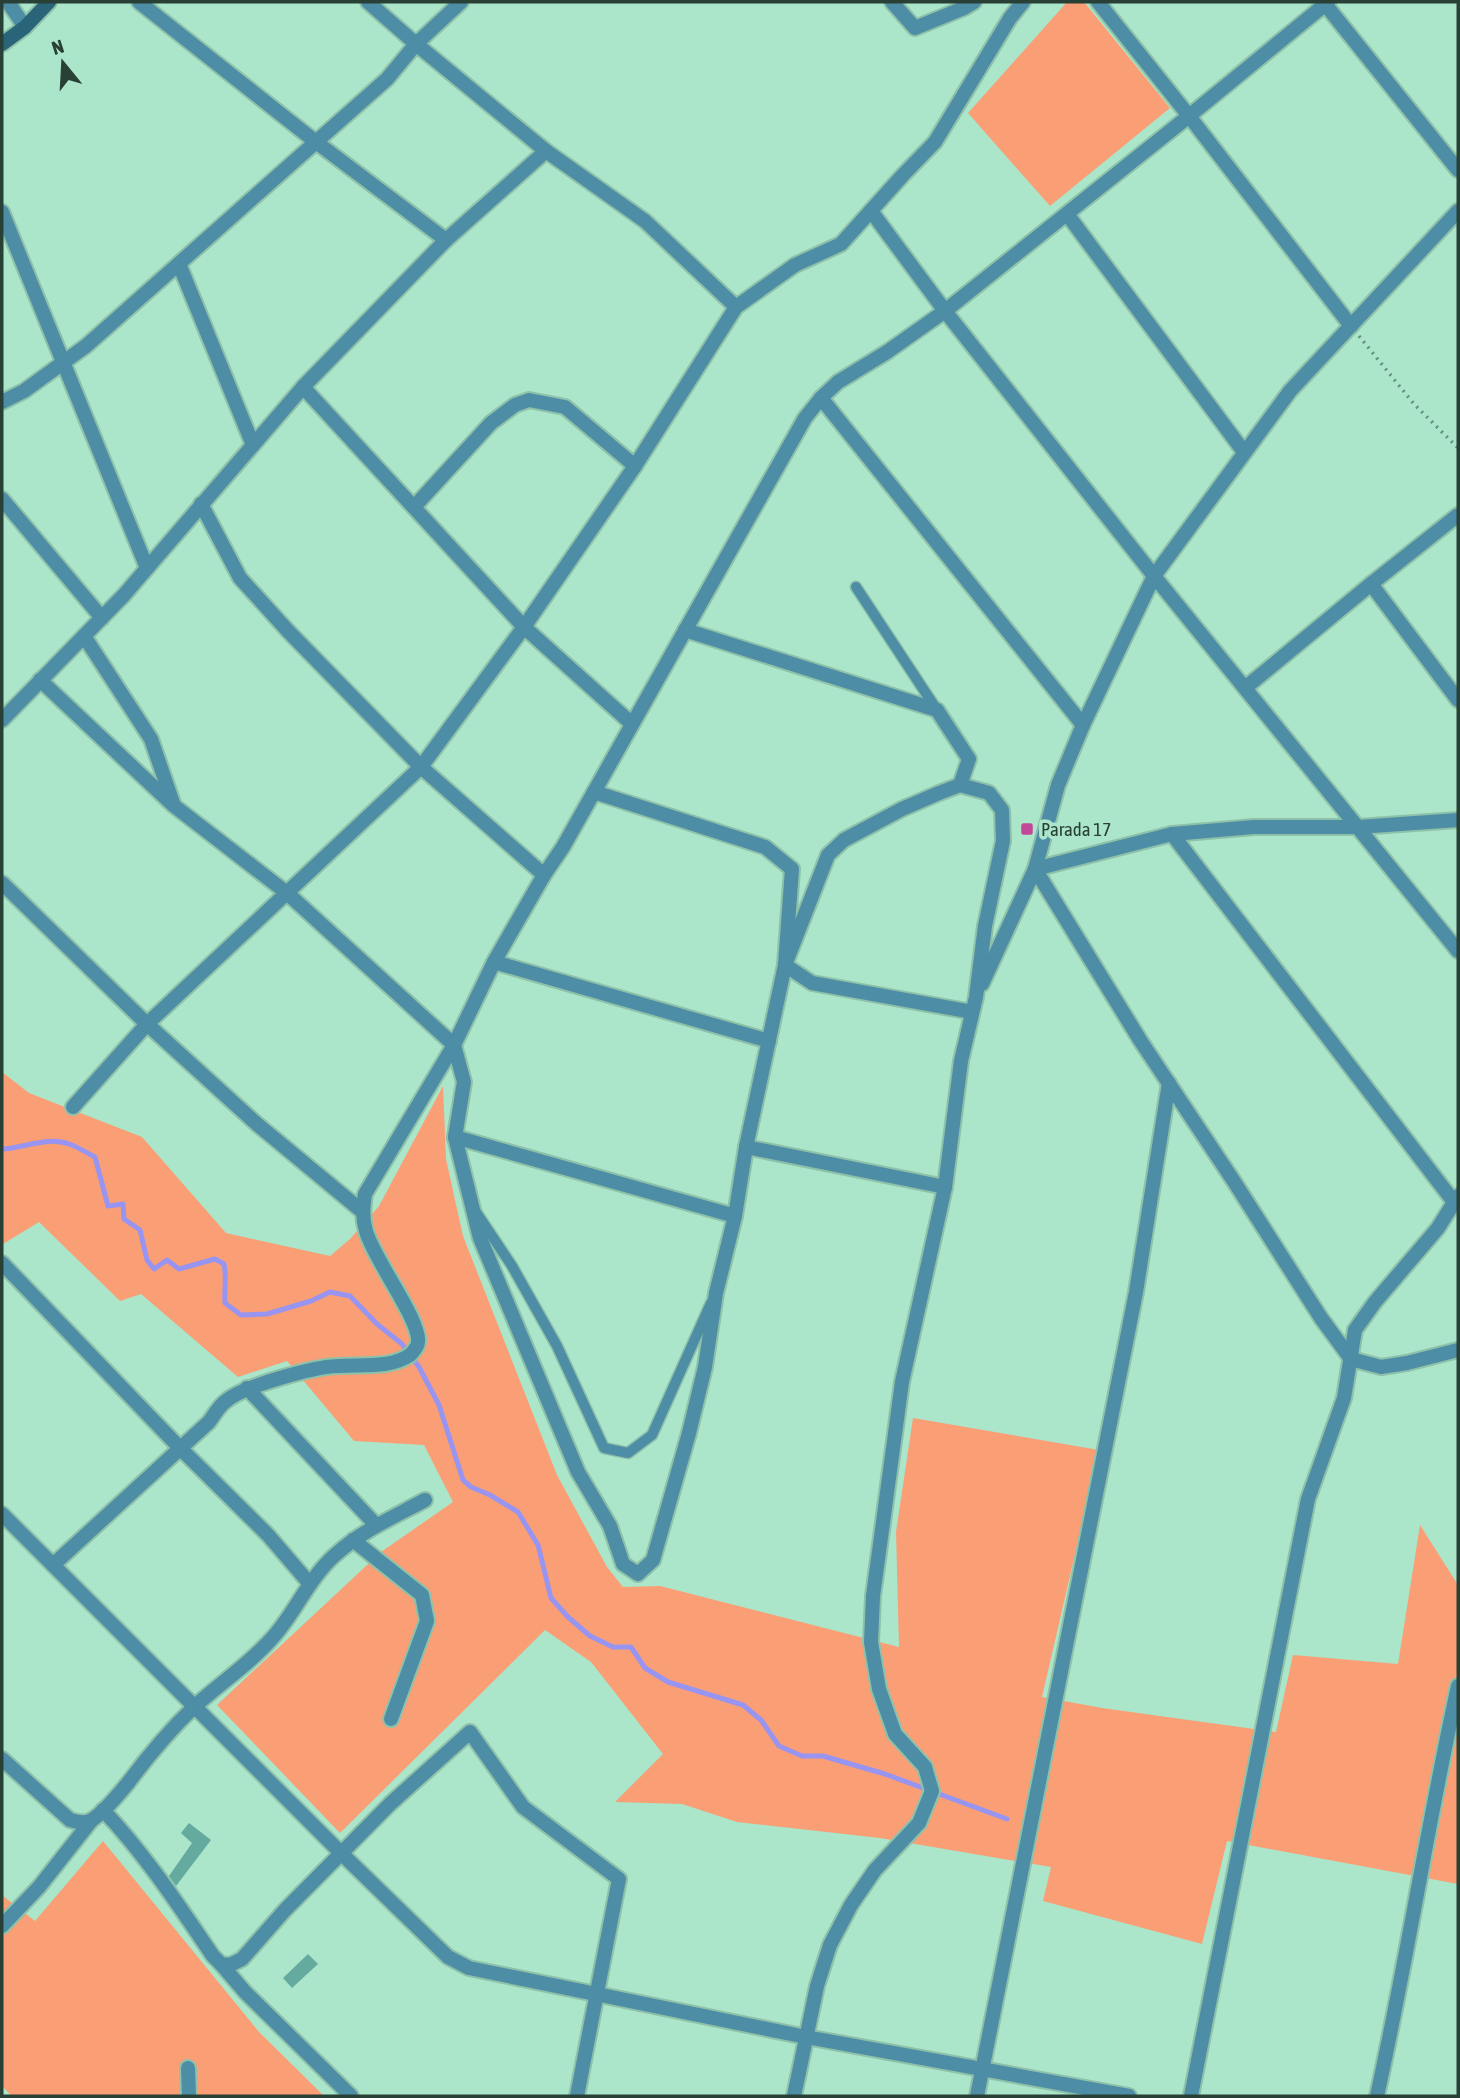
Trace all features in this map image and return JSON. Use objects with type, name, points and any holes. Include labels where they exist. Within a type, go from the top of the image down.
[{"type":"street","points":[[8,2],[25,27]]},
{"type":"street","points":[[2,44],[25,27],[50,2]]},
{"type":"street","points":[[139,2],[316,142],[446,240]]},
{"type":"street","points":[[368,2],[546,151],[645,220],[736,307]]},
{"type":"street","points":[[2,402],[24,391],[86,346],[387,79],[416,44],[461,2]]},
{"type":"street","points":[[892,2],[915,28],[974,2]]},
{"type":"street","points":[[73,1107],[147,1024],[421,767],[524,626],[635,466],[736,307],[795,265],[841,244],[935,142],[1010,18],[1023,2]]},
{"type":"street","points":[[1098,2],[1351,326]]},
{"type":"street","points":[[53,1565],[209,1422],[225,1401],[247,1388],[334,1366],[395,1362],[413,1353],[418,1341],[415,1326],[373,1251],[366,1231],[363,1212],[365,1194],[454,1045],[494,962],[563,847],[805,418],[821,398],[838,382],[945,311],[1326,3],[1458,170]]},
{"type":"street","points":[[2,720],[102,618],[303,387],[446,240],[546,151]]},
{"type":"street","points":[[871,211],[945,311],[1154,576],[1458,951]]},
{"type":"street","points":[[976,997],[1035,869],[1058,785],[1083,725],[1154,576],[1290,391],[1458,211]]},
{"type":"street","points":[[2,212],[147,568]]},
{"type":"street","points":[[1067,214],[1244,452]]},
{"type":"street","points":[[179,264],[253,445]]},
{"type":"street","points":[[303,387],[524,626],[632,724]]},
{"type":"street","points":[[821,398],[1083,725]]},
{"type":"street","points":[[414,507],[491,424],[514,405],[529,400],[565,407],[635,466]]},
{"type":"street","points":[[2,499],[102,618]]},
{"type":"street","points":[[201,504],[240,578],[288,631],[421,767],[544,875]]},
{"type":"street","points":[[1245,688],[1458,515]]},
{"type":"street","points":[[1371,584],[1458,700]]},
{"type":"street","points":[[685,631],[937,710],[969,759],[960,785]]},
{"type":"street","points":[[84,636],[151,740],[173,805]]},
{"type":"street","points":[[40,680],[173,805],[287,893],[454,1045],[464,1082],[455,1137],[481,1238],[578,1472],[610,1526],[622,1564],[638,1574],[653,1560],[705,1367],[716,1293],[735,1216],[746,1147],[785,965],[792,869],[765,847],[594,792]]},
{"type":"street","points":[[785,965],[828,855],[844,840],[902,809],[960,785],[989,793],[1002,810],[1003,841],[985,926],[976,997],[961,1061],[945,1186],[902,1382],[873,1595],[871,1642],[879,1689],[895,1734],[925,1767],[932,1791],[919,1823],[875,1870],[851,1905],[830,1945],[817,1986],[794,2096]]},
{"type":"street","points":[[1035,869],[1172,834],[1254,827],[1358,827],[1458,820]]},
{"type":"street","points":[[1172,834],[1456,1199],[1438,1227],[1355,1329],[1343,1398],[1308,1499],[1191,2096]]},
{"type":"street","points":[[1035,869],[1169,1083],[1321,1318],[1351,1359],[1381,1367],[1458,1350]]},
{"type":"street","points":[[2,883],[147,1024],[258,1125],[363,1212]]},
{"type":"street","points":[[494,962],[769,1041]]},
{"type":"street","points":[[785,965],[812,983],[972,1012]]},
{"type":"street","points":[[977,2096],[1134,1305],[1169,1083]]},
{"type":"street","points":[[455,1137],[735,1216]]},
{"type":"street","points":[[746,1147],[945,1186]]},
{"type":"street","points":[[3,1266],[268,1535],[310,1584]]},
{"type":"street","points":[[247,1388],[376,1525]]},
{"type":"street","points":[[2,1926],[39,1888],[91,1821],[118,1795],[163,1739],[272,1638],[332,1557],[376,1525],[425,1500]]},
{"type":"street","points":[[2,1514],[342,1854],[448,1957],[469,1968],[806,2037],[1129,2096]]},
{"type":"street","points":[[353,1540],[422,1595],[427,1621],[391,1719]]},
{"type":"street","points":[[1377,2096],[1398,2005],[1438,1779],[1458,1686]]},
{"type":"street","points":[[221,1964],[230,1965],[242,1959],[285,1910],[390,1804],[470,1732],[523,1807],[619,1880],[578,2096]]},
{"type":"street","points":[[2,1759],[70,1820],[80,1823],[91,1821]]},
{"type":"street","points":[[103,1810],[124,1832],[168,1890],[213,1956],[245,1992],[351,2096]]},
{"type":"street","points":[[188,2068],[189,2096]]},
{"type":"lane","points":[[856,587],[937,710]]},
{"type":"lane","points":[[472,1206],[512,1265],[557,1346],[604,1448],[628,1453],[652,1435],[716,1293]]},
{"type":"path","points":[[1351,326],[1414,404],[1458,448]]},
{"type":"shaded area","points":[[1067,2],[1084,2],[1170,108],[1050,206],[968,113]]},
{"type":"shaded area","points":[[2,1072],[29,1093],[142,1137],[226,1233],[330,1256],[350,1239],[379,1206],[443,1086],[446,1159],[463,1236],[557,1475],[607,1567],[623,1587],[660,1586],[899,1647],[896,1532],[913,1418],[1099,1450],[1042,1697],[1276,1732],[1293,1655],[1398,1664],[1420,1525],[1458,1585],[1458,1884],[1227,1841],[1202,1944],[1043,1901],[1051,1867],[880,1838],[737,1822],[682,1804],[615,1802],[663,1754],[591,1662],[545,1630],[340,1833],[217,1705],[381,1552],[453,1502],[424,1445],[354,1441],[287,1361],[238,1377],[141,1294],[120,1301],[39,1222],[3,1244]]},
{"type":"shaded area","points":[[103,1841],[259,2032],[324,2096],[12,2096],[2,2086],[2,1895],[35,1921]]},
{"type":"building","points":[[189,1823],[211,1840],[176,1886],[169,1876],[192,1843],[181,1833]]},
{"type":"building","points":[[308,1954],[318,1964],[292,1988],[283,1978]]},
{"type":"waterway","points":[[2,1149],[53,1141],[76,1147],[95,1157],[108,1206],[123,1204],[124,1219],[140,1230],[147,1260],[154,1269],[167,1260],[179,1269],[215,1259],[224,1264],[225,1303],[241,1315],[267,1314],[311,1301],[330,1292],[350,1296],[377,1324],[402,1344],[419,1367],[439,1405],[463,1480],[518,1512],[538,1545],[551,1598],[590,1636],[613,1647],[631,1647],[645,1668],[668,1682],[743,1705],[761,1720],[779,1746],[802,1756],[823,1756],[885,1774],[1007,1819]]},
{"type":"place","name":"Parada 17","points":[[1027,829]]}]
